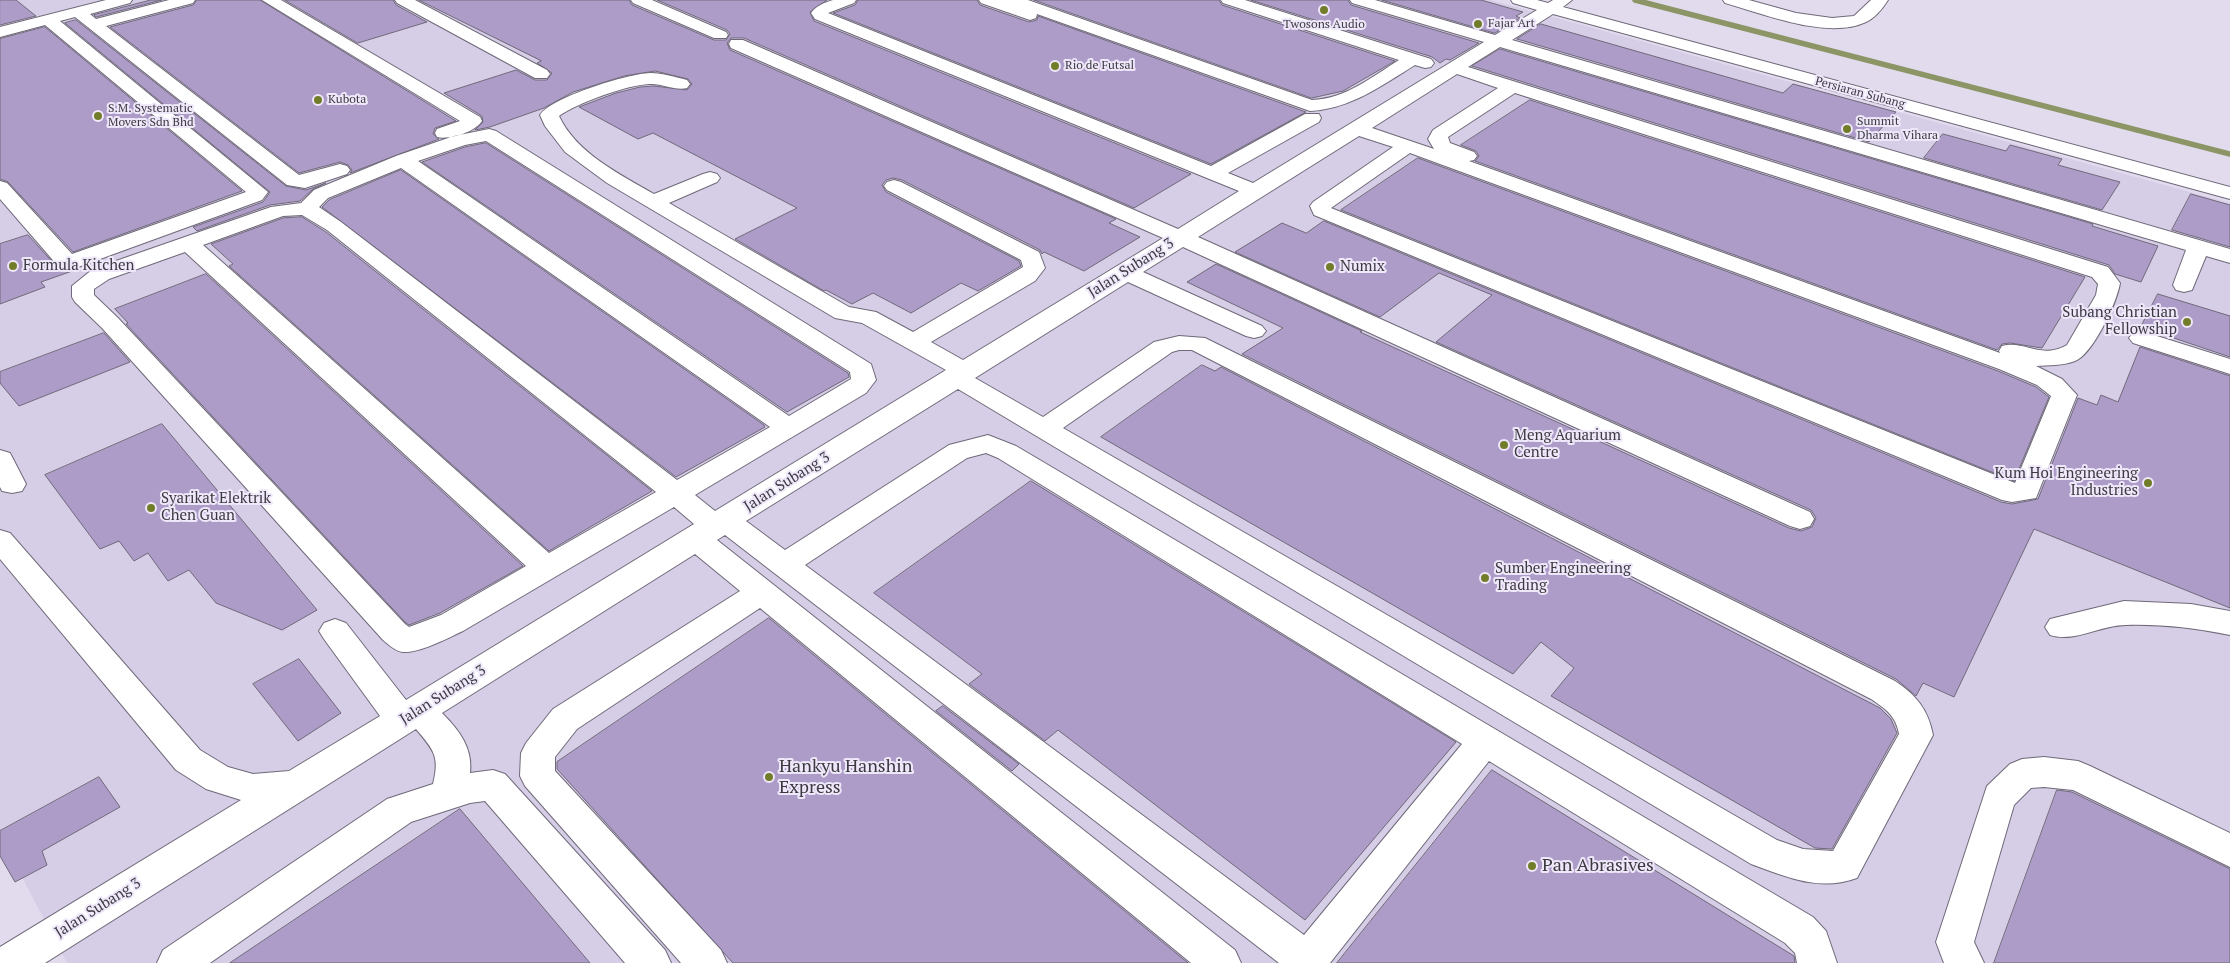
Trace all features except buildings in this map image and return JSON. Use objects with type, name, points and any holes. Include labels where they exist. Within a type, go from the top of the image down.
[{"type":"street","points":[[0,32],[124,0]]},
{"type":"street","points":[[94,25],[187,0]]},
{"type":"street","points":[[78,12],[294,181],[305,182],[470,124],[473,120],[270,0]]},
{"type":"street","points":[[403,0],[541,74]]},
{"type":"street","points":[[639,0],[720,35]]},
{"type":"street","points":[[848,0],[823,9],[820,13],[821,16],[1256,191]]},
{"type":"street","points":[[987,0],[1312,118],[1408,146],[2041,377],[2059,388],[2064,395],[2026,491],[2012,493],[1321,211],[1320,206],[1408,146]]},
{"type":"street","points":[[1013,0],[1310,106],[1324,107],[1344,100],[1413,59]]},
{"type":"street","points":[[1229,0],[1413,59],[1513,86],[2100,272],[2109,282],[2108,295],[2077,350],[2066,356],[2035,359],[1442,147],[1438,139],[1440,134],[1513,86]]},
{"type":"street","points":[[1358,0],[2230,256]]},
{"type":"street","name":"Persiaran Subang","points":[[1518,0],[1562,3],[2230,175]]},
{"type":"street","points":[[1731,0],[1821,21],[1840,23],[1861,18],[1880,0]]},
{"type":"street","name":"Jalan Subang 3","points":[[10,963],[1497,41],[1562,3]]},
{"type":"street","name":"Persiaran Subang","points":[[1562,3],[2230,193]]},
{"type":"street","points":[[0,187],[66,261],[70,262],[256,196],[258,192],[48,20]]},
{"type":"street","points":[[9,46],[64,32]]},
{"type":"street","points":[[737,44],[1180,238],[1800,519]]},
{"type":"street","points":[[681,84],[669,79],[645,78],[619,84],[557,109],[550,115],[554,126],[572,148],[614,179],[844,313],[868,317],[914,342],[1045,428],[1764,852],[1801,866],[1829,870],[1844,866],[1916,735],[1914,718],[1902,703],[1883,690],[1196,343],[1179,343],[1163,347],[1045,428]]},
{"type":"street","points":[[1213,173],[1312,118]]},
{"type":"street","points":[[307,208],[321,194],[403,160],[461,140],[489,135],[862,370],[864,380],[857,388],[675,493],[452,623],[430,633],[404,640],[394,632],[83,296],[83,286],[101,274],[278,210],[292,207],[307,208],[342,232],[675,493],[712,529],[761,592],[1221,963]]},
{"type":"street","points":[[403,160],[788,428]]},
{"type":"street","points":[[653,202],[710,178]]},
{"type":"street","points":[[894,186],[1032,257],[1034,268],[1027,276],[914,342]]},
{"type":"street","points":[[188,243],[546,568]]},
{"type":"street","points":[[2184,285],[2198,247]]},
{"type":"street","points":[[1125,272],[1254,331]]},
{"type":"street","points":[[2141,338],[2230,367]]},
{"type":"street","points":[[785,564],[958,451],[988,444],[1007,452],[1799,930],[1812,944],[1817,963]]},
{"type":"street","points":[[0,459],[12,484]]},
{"type":"street","points":[[712,529],[785,564],[1309,962],[1485,741]]},
{"type":"street","points":[[0,540],[188,760],[218,778],[253,789],[296,786]]},
{"type":"street","points":[[707,963],[537,776],[538,753],[565,719],[761,592]]},
{"type":"street","points":[[2061,627],[2124,613],[2191,616],[2230,623]]},
{"type":"street","points":[[335,631],[411,715],[451,746],[455,768],[448,794]]},
{"type":"street","points":[[1964,963],[1954,942],[2000,797],[2022,774],[2044,772],[2078,776],[2230,851]]},
{"type":"street","points":[[177,963],[400,810],[448,794],[493,785],[651,963]]},
{"type":"shaded area","points":[[0,0],[1491,0],[2230,203],[2230,963],[67,963],[0,835]]},
{"type":"waterway","points":[[1635,0],[2230,154]]},
{"type":"place","name":"Twosons Audio","points":[[1324,10]]},
{"type":"place","name":"Fajar Art","points":[[1478,24]]},
{"type":"place","name":"Rio de Futsal","points":[[1055,66]]},
{"type":"place","name":"Kubota","points":[[318,100]]},
{"type":"place","name":"S.M. Systematic Movers Sdn Bhd","points":[[98,116]]},
{"type":"place","name":"Summit Dharma Vihara","points":[[1847,129]]},
{"type":"place","name":"Formula Kitchen","points":[[13,266]]},
{"type":"place","name":"Numix","points":[[1330,267]]},
{"type":"place","name":"Subang Christian Fellowship","points":[[2187,322]]},
{"type":"place","name":"Meng Aquarium Centre","points":[[1504,445]]},
{"type":"place","name":"Kum Hoi Engineering Industries","points":[[2148,483]]},
{"type":"place","name":"Syarikat Elektrik Chen Guan","points":[[151,508]]},
{"type":"place","name":"Sumber Engineering Trading","points":[[1485,578]]},
{"type":"place","name":"Hankyu Hanshin Express","points":[[769,777]]},
{"type":"place","name":"Pan Abrasives","points":[[1532,866]]}]
